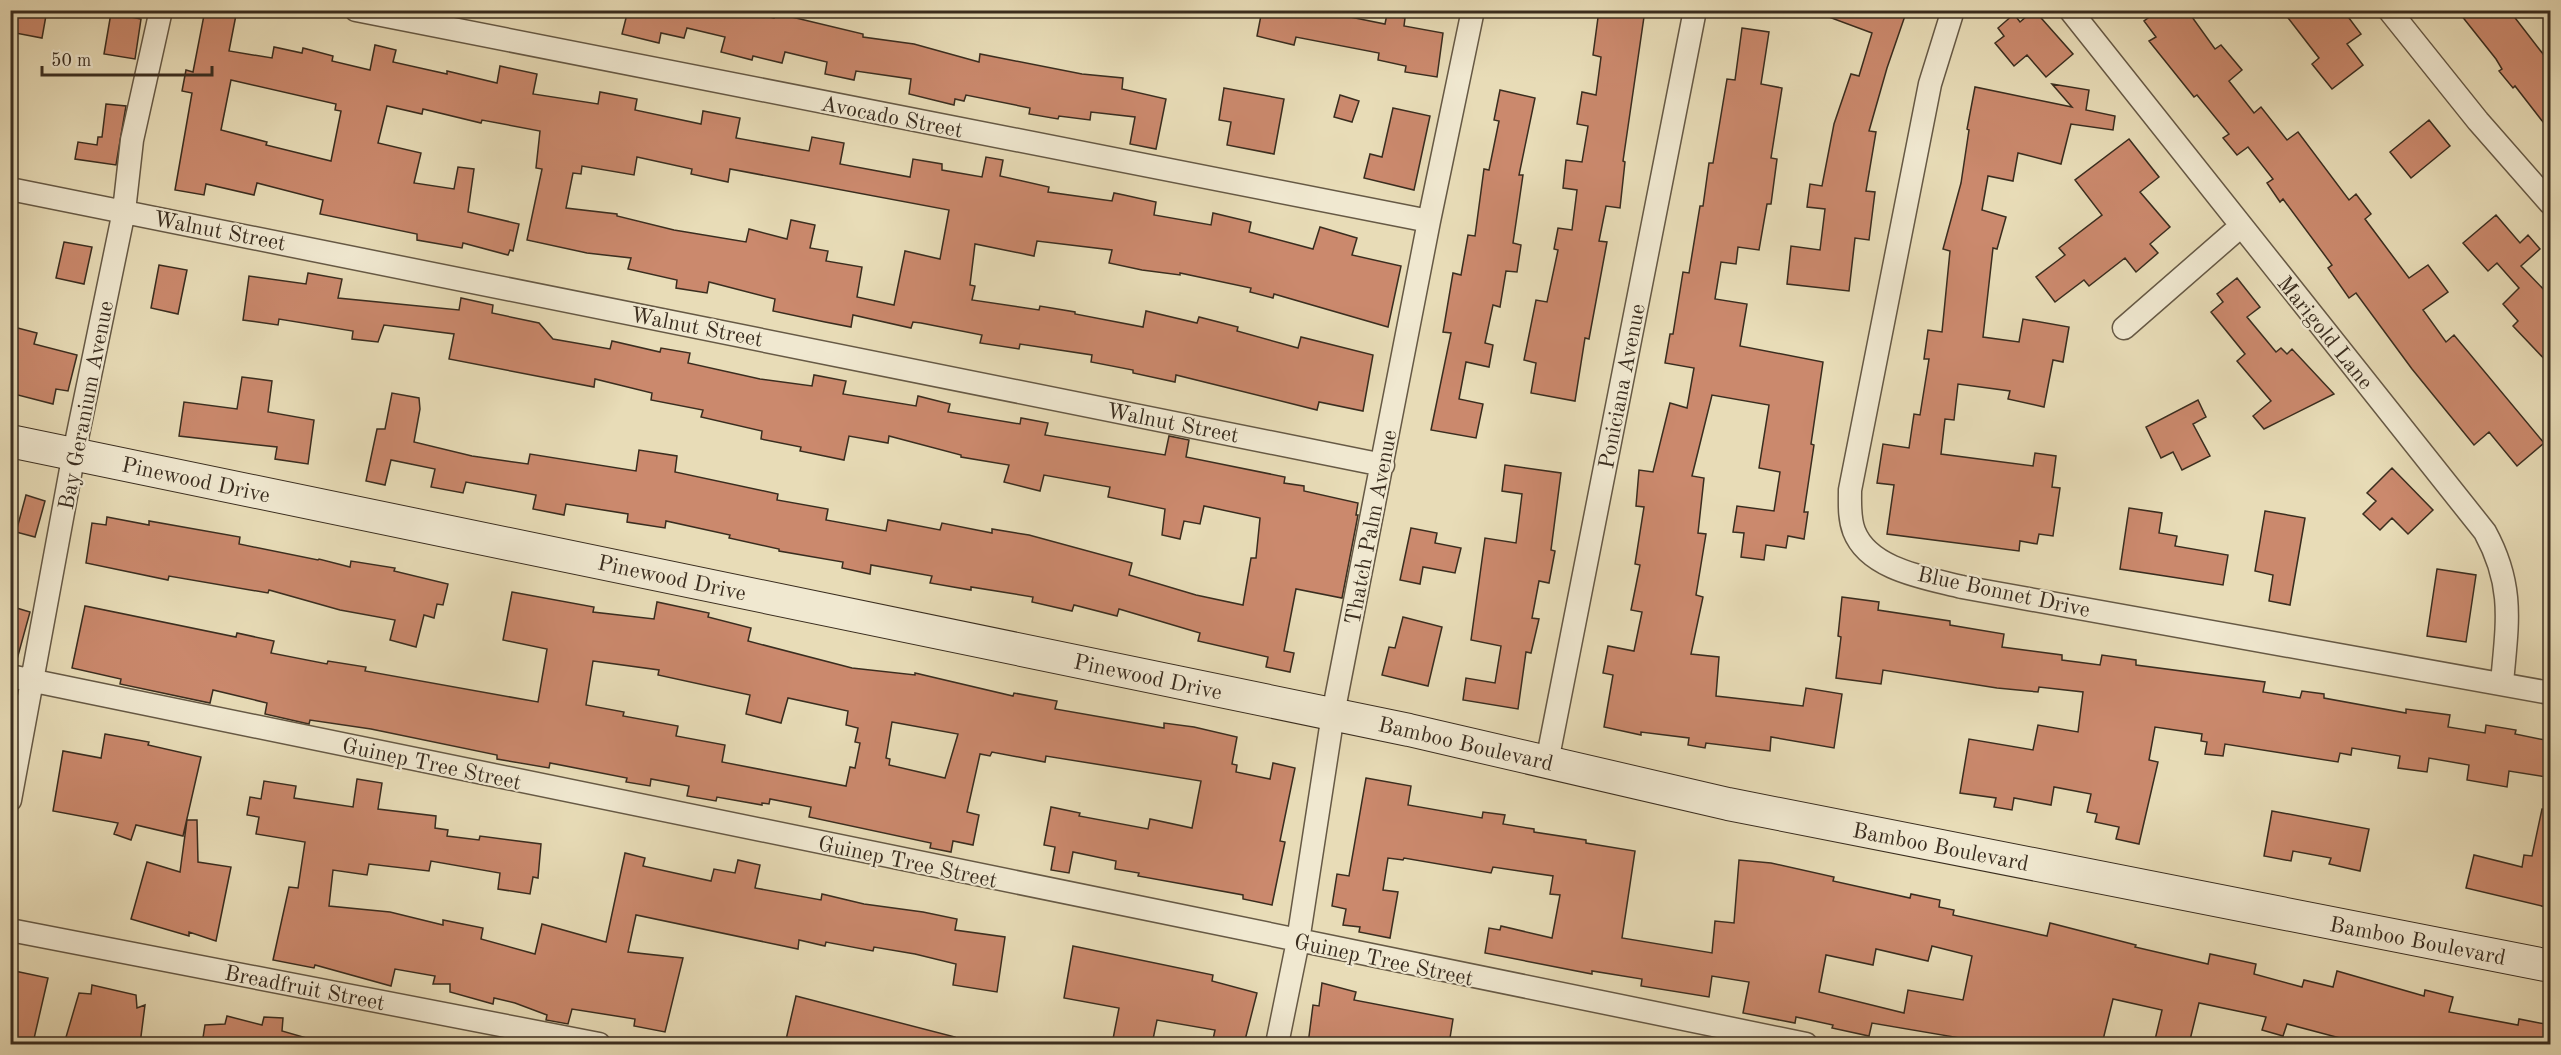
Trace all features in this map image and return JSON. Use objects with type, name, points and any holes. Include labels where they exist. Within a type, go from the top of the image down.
[{"type":"main road","name":"Pinewood Drive","points":[[10,441],[1333,714]]},
{"type":"main road","name":"Bamboo Boulevard","points":[[1333,714],[1728,804],[2550,966]]},
{"type":"street","name":"Bay Geranium Avenue","points":[[10,800],[74,453],[124,211],[132,140],[161,10]]},
{"type":"street","name":"Avocado Street","points":[[356,10],[1429,221]]},
{"type":"street","name":"Thatch Palm Avenue","points":[[1277,1044],[1298,941],[1333,714],[1429,221],[1473,10]]},
{"type":"street","name":"Poniciana Avenue","points":[[1547,762],[1695,10]]},
{"type":"street","name":"Blue Bonnet Drive","points":[[1953,10],[1930,84],[1855,457],[1850,490],[1850,514],[1859,542],[1875,557],[1887,564],[1923,577],[1962,587],[2550,693]]},
{"type":"street","name":"Marigold Lane","points":[[2070,10],[2485,532],[2501,566],[2507,591],[2502,683]]},
{"type":"street","points":[[2390,10],[2478,121],[2550,203]]},
{"type":"street","name":"Walnut Street","points":[[10,189],[1383,465]]},
{"type":"street","points":[[2124,328],[2241,226]]},
{"type":"street","name":"Guinep Tree Street","points":[[10,676],[1806,1044]]},
{"type":"street","name":"Breadfruit Street","points":[[10,930],[599,1044]]},
{"type":"building","points":[[10,10],[47,10],[42,38],[10,32]]},
{"type":"building","points":[[205,10],[236,15],[229,51],[272,58],[274,47],[302,53],[303,48],[333,56],[332,61],[370,70],[375,45],[396,50],[393,62],[447,74],[447,71],[497,83],[500,66],[537,74],[533,94],[598,104],[600,92],[637,99],[635,110],[701,124],[703,111],[740,118],[736,138],[809,151],[812,137],[844,143],[840,164],[910,177],[913,159],[942,164],[942,170],[982,177],[986,157],[1003,160],[1000,176],[1049,187],[1048,192],[1112,201],[1114,193],[1124,195],[1156,202],[1154,215],[1211,225],[1213,213],[1251,222],[1249,232],[1313,249],[1320,227],[1357,238],[1352,255],[1401,266],[1388,327],[1274,294],[1273,298],[1250,292],[1251,288],[1180,273],[1180,275],[1142,270],[1109,263],[1112,250],[1037,241],[1034,256],[975,244],[970,285],[975,286],[972,300],[1039,310],[1040,306],[1143,327],[1146,311],[1197,323],[1199,317],[1238,327],[1237,331],[1298,348],[1301,337],[1373,355],[1363,411],[1319,402],[1317,410],[1176,375],[1175,382],[1133,373],[1133,370],[1091,362],[1092,355],[1020,344],[1019,349],[980,343],[982,335],[921,323],[913,322],[911,328],[853,315],[851,327],[773,311],[775,299],[709,282],[707,293],[676,288],[677,280],[628,269],[631,258],[587,253],[527,240],[542,169],[536,168],[540,131],[482,120],[481,123],[423,109],[422,114],[387,106],[378,143],[421,153],[414,183],[454,189],[458,167],[474,169],[468,212],[519,224],[513,251],[510,250],[508,255],[463,243],[462,248],[417,240],[417,234],[320,214],[323,200],[257,183],[254,195],[206,184],[204,195],[175,190],[192,93],[182,91],[186,70],[193,72]],"holes":[[[231,80],[336,104],[335,110],[341,111],[331,161],[266,145],[267,142],[221,130]],[[637,157],[692,169],[691,174],[728,182],[730,169],[949,210],[940,259],[905,251],[894,305],[857,297],[862,267],[826,261],[828,251],[810,248],[815,225],[791,220],[787,239],[749,229],[746,242],[674,230],[617,216],[617,214],[566,208],[573,173],[581,174],[582,166],[634,175]]]},
{"type":"building","points":[[628,10],[743,10],[774,18],[775,13],[863,34],[863,37],[914,44],[979,62],[980,54],[1082,74],[1123,78],[1122,89],[1166,99],[1156,149],[1130,144],[1135,117],[1091,112],[1090,120],[1059,116],[1058,119],[1029,114],[1030,108],[966,95],[964,101],[955,99],[954,105],[909,94],[911,79],[856,71],[854,80],[825,74],[827,62],[785,52],[782,63],[753,56],[752,60],[721,52],[725,37],[687,28],[684,38],[661,33],[659,43],[622,34]]},
{"type":"building","points":[[1262,10],[1341,10],[1340,15],[1385,24],[1387,14],[1405,18],[1404,26],[1443,33],[1437,77],[1405,72],[1406,66],[1378,60],[1379,53],[1296,37],[1294,45],[1257,36]]},
{"type":"building","points":[[1599,10],[1645,10],[1623,161],[1625,162],[1620,208],[1606,206],[1599,241],[1607,242],[1589,339],[1585,338],[1575,401],[1531,393],[1536,363],[1524,360],[1536,300],[1547,302],[1558,250],[1554,249],[1558,228],[1572,230],[1577,190],[1563,188],[1566,160],[1582,162],[1588,126],[1577,124],[1582,92],[1596,95],[1601,57],[1593,55]]},
{"type":"building","points":[[1818,10],[1907,10],[1869,131],[1876,132],[1866,191],[1875,192],[1869,240],[1855,238],[1849,291],[1787,284],[1791,246],[1820,250],[1825,209],[1807,207],[1810,184],[1822,186],[1834,124],[1851,74],[1859,76],[1872,33],[1818,13]]},
{"type":"building","points":[[2034,10],[2073,54],[2046,77],[2027,55],[2014,66],[1995,43],[2004,36],[1998,28],[2014,14],[2020,22]]},
{"type":"building","points":[[2159,10],[2187,10],[2215,49],[2221,45],[2242,70],[2229,81],[2254,113],[2261,107],[2287,140],[2298,132],[2349,200],[2356,194],[2371,214],[2365,219],[2409,278],[2428,265],[2448,292],[2423,310],[2446,342],[2454,335],[2544,443],[2517,466],[2489,432],[2474,445],[2412,369],[2356,293],[2349,298],[2328,268],[2332,265],[2283,199],[2280,202],[2267,183],[2273,179],[2248,147],[2237,155],[2223,138],[2229,134],[2197,95],[2194,97],[2149,41],[2156,37],[2144,21]]},
{"type":"building","points":[[2282,10],[2343,10],[2361,34],[2347,44],[2363,65],[2332,89],[2312,64],[2319,58]]},
{"type":"building","points":[[2457,10],[2509,10],[2550,63],[2550,131],[2515,86],[2513,88],[2499,71],[2502,69],[2496,59]]},
{"type":"building","points":[[111,13],[141,19],[135,59],[104,54]]},
{"type":"building","points":[[1742,28],[1769,32],[1761,84],[1782,88],[1771,158],[1777,159],[1771,204],[1767,204],[1759,250],[1738,247],[1736,264],[1721,262],[1715,299],[1747,304],[1740,346],[1823,362],[1811,444],[1814,445],[1804,512],[1808,512],[1804,539],[1788,536],[1786,548],[1766,545],[1764,560],[1741,557],[1744,533],[1733,532],[1737,506],[1774,511],[1780,472],[1759,468],[1769,405],[1712,395],[1692,476],[1704,478],[1698,533],[1706,534],[1696,595],[1703,597],[1691,654],[1719,657],[1716,696],[1803,706],[1806,688],[1842,694],[1834,748],[1771,737],[1770,751],[1706,743],[1705,748],[1688,745],[1689,738],[1641,732],[1641,735],[1604,727],[1613,675],[1603,673],[1608,646],[1634,651],[1642,612],[1631,610],[1640,565],[1635,564],[1644,507],[1636,506],[1639,470],[1653,472],[1670,403],[1687,408],[1694,368],[1665,363],[1670,334],[1673,334],[1683,272],[1689,273],[1709,163],[1713,163],[1727,79],[1735,80]]},
{"type":"building","points":[[2052,84],[2089,90],[2086,110],[2115,116],[2113,130],[2071,124],[2061,164],[2018,153],[2013,181],[1988,176],[1982,210],[2006,217],[1997,249],[1993,248],[1983,337],[2019,342],[2023,319],[2069,327],[2063,362],[2053,360],[2044,407],[2008,399],[2010,391],[1958,384],[1954,420],[1945,419],[1941,454],[2033,466],[2035,453],[2056,456],[2052,487],[2060,488],[2053,536],[2039,534],[2037,544],[2020,541],[2019,551],[1887,534],[1894,485],[1877,483],[1883,444],[1909,448],[1914,414],[1920,415],[1929,359],[1924,359],[1928,330],[1942,332],[1950,251],[1943,249],[1961,183],[1969,130],[1967,129],[1975,87],[2072,107]]},
{"type":"building","points":[[1224,88],[1284,99],[1274,154],[1227,145],[1231,122],[1219,120]]},
{"type":"building","points":[[1500,90],[1535,98],[1519,175],[1523,175],[1513,243],[1521,245],[1517,272],[1506,271],[1500,307],[1493,305],[1485,343],[1493,345],[1489,367],[1466,362],[1459,399],[1483,404],[1476,438],[1431,430],[1451,333],[1443,332],[1453,273],[1461,275],[1468,235],[1475,236],[1484,169],[1489,170],[1499,121],[1494,120]]},
{"type":"building","points":[[1340,95],[1359,101],[1352,122],[1334,117]]},
{"type":"building","points":[[106,104],[126,106],[116,165],[75,159],[78,142],[97,145],[98,137],[102,137]]},
{"type":"building","points":[[1393,108],[1430,116],[1414,190],[1364,178],[1370,154],[1382,157]]},
{"type":"building","points":[[2429,120],[2450,146],[2411,178],[2390,152]]},
{"type":"building","points":[[2129,139],[2159,177],[2140,192],[2170,227],[2150,244],[2158,253],[2136,272],[2125,258],[2089,286],[2084,280],[2055,302],[2036,277],[2065,255],[2059,248],[2102,215],[2075,180]]},
{"type":"building","points":[[2496,215],[2520,243],[2528,235],[2540,249],[2521,266],[2550,296],[2550,365],[2513,326],[2518,321],[2503,304],[2519,288],[2497,263],[2488,271],[2463,243]]},
{"type":"building","points":[[64,242],[92,247],[84,284],[56,278]]},
{"type":"building","points":[[159,265],[187,270],[178,314],[151,308]]},
{"type":"building","points":[[308,273],[342,279],[338,298],[459,310],[461,298],[493,305],[492,313],[539,323],[553,339],[610,349],[612,341],[660,352],[661,348],[690,353],[688,363],[760,379],[812,386],[814,375],[846,381],[843,394],[916,406],[918,396],[950,404],[948,412],[1020,424],[1021,418],[1048,423],[1045,435],[1165,455],[1169,436],[1189,440],[1186,457],[1285,477],[1284,483],[1304,486],[1304,491],[1358,503],[1356,515],[1358,515],[1342,598],[1296,589],[1284,651],[1294,653],[1290,672],[1266,667],[1268,657],[1198,641],[1200,633],[1119,609],[1117,616],[1074,605],[1072,611],[1032,602],[1033,597],[930,583],[932,576],[871,565],[870,574],[842,568],[843,562],[779,551],[779,549],[729,538],[730,535],[666,521],[665,528],[627,522],[628,514],[566,504],[564,515],[533,509],[536,495],[466,482],[463,493],[431,487],[435,469],[391,460],[385,485],[366,481],[377,429],[385,429],[392,393],[419,398],[420,409],[414,442],[472,456],[528,464],[530,454],[636,471],[639,450],[677,456],[675,472],[778,494],[777,500],[828,509],[826,520],[886,531],[888,520],[940,530],[942,523],[992,533],[992,529],[1029,535],[1132,563],[1129,575],[1196,595],[1243,605],[1251,558],[1256,558],[1260,518],[1204,506],[1200,524],[1184,521],[1180,539],[1162,535],[1165,509],[1108,497],[1110,487],[1044,475],[1040,491],[1004,482],[1009,465],[961,457],[961,455],[889,436],[888,443],[849,436],[844,460],[800,451],[801,447],[761,439],[762,431],[701,417],[703,410],[651,400],[652,393],[595,379],[594,387],[449,359],[454,334],[384,325],[378,342],[352,339],[353,331],[279,319],[278,325],[243,320],[249,276],[306,284]]},
{"type":"building","points":[[2237,278],[2260,307],[2247,317],[2276,352],[2281,348],[2287,354],[2292,349],[2334,394],[2264,429],[2253,416],[2271,401],[2237,361],[2245,354],[2211,312],[2223,302],[2217,294]]},
{"type":"building","points":[[10,326],[37,333],[34,344],[77,355],[68,391],[56,389],[53,404],[10,393]]},
{"type":"building","points":[[242,377],[272,381],[268,412],[314,420],[308,464],[275,459],[277,447],[179,436],[184,402],[237,409]]},
{"type":"building","points":[[2198,400],[2206,417],[2193,424],[2210,456],[2182,470],[2173,452],[2161,458],[2146,427]]},
{"type":"building","points":[[1505,465],[1561,473],[1551,550],[1555,551],[1549,583],[1539,581],[1532,618],[1539,619],[1531,653],[1526,652],[1518,709],[1463,700],[1466,678],[1495,683],[1501,646],[1471,640],[1485,538],[1516,543],[1522,494],[1502,491]]},
{"type":"building","points":[[2392,468],[2433,510],[2408,534],[2392,518],[2380,530],[2363,514],[2376,501],[2367,493]]},
{"type":"building","points":[[26,495],[45,501],[35,537],[16,532]]},
{"type":"building","points":[[2129,508],[2162,513],[2159,533],[2177,536],[2175,546],[2228,555],[2223,585],[2120,569]]},
{"type":"building","points":[[2265,511],[2305,518],[2290,605],[2269,601],[2273,575],[2255,571]]},
{"type":"building","points":[[107,517],[149,525],[149,521],[240,537],[239,544],[350,567],[351,561],[395,568],[394,571],[448,584],[443,605],[437,604],[434,618],[424,615],[416,647],[390,640],[395,620],[340,610],[269,590],[268,593],[169,576],[168,580],[86,563],[92,523],[106,525]]},
{"type":"building","points":[[1411,528],[1437,533],[1435,543],[1461,548],[1455,573],[1423,567],[1420,584],[1400,580]]},
{"type":"building","points":[[2437,569],[2476,575],[2466,642],[2427,636]]},
{"type":"building","points":[[512,592],[594,607],[593,612],[654,619],[657,602],[709,613],[708,617],[751,628],[748,641],[852,668],[915,675],[915,673],[1013,696],[1014,693],[1057,701],[1055,709],[1164,728],[1164,723],[1194,727],[1237,737],[1232,764],[1237,765],[1236,772],[1270,779],[1273,763],[1295,768],[1280,841],[1285,842],[1272,905],[1243,899],[1243,895],[1138,876],[1139,873],[1115,869],[1116,861],[1073,852],[1069,873],[1051,870],[1055,847],[1044,845],[1051,807],[1080,813],[1079,816],[1148,829],[1150,819],[1192,828],[1201,781],[1046,756],[1045,762],[992,752],[990,756],[980,754],[967,812],[979,815],[973,845],[953,841],[951,852],[930,848],[931,843],[809,817],[811,807],[770,799],[769,804],[762,803],[762,805],[717,797],[716,801],[687,796],[689,786],[651,779],[650,786],[626,782],[627,778],[550,763],[549,768],[497,759],[497,755],[371,729],[310,720],[309,724],[265,714],[267,703],[213,690],[210,703],[120,684],[121,679],[72,668],[85,606],[236,637],[237,633],[274,641],[271,653],[327,664],[328,661],[366,667],[365,671],[538,702],[547,649],[503,640]],"holes":[[[593,661],[659,670],[658,675],[750,695],[746,714],[781,723],[788,698],[848,711],[846,725],[858,728],[855,742],[860,743],[855,768],[850,767],[846,786],[722,762],[725,745],[676,736],[678,726],[623,716],[624,712],[586,705]],[[892,722],[958,734],[945,778],[889,765],[890,759],[886,758]]]},
{"type":"building","points":[[1842,597],[1879,602],[1878,610],[1950,621],[1950,625],[2004,634],[2002,647],[2062,655],[2062,660],[2100,665],[2102,655],[2136,660],[2136,665],[2265,682],[2263,692],[2300,698],[2302,691],[2324,694],[2324,698],[2406,713],[2406,709],[2450,715],[2448,727],[2485,733],[2486,725],[2516,730],[2515,734],[2550,741],[2547,777],[2509,771],[2507,787],[2467,780],[2469,765],[2429,758],[2427,772],[2398,768],[2400,756],[2352,748],[2351,755],[2340,753],[2338,762],[2225,744],[2223,756],[2205,754],[2207,742],[2201,741],[2202,734],[2155,727],[2149,760],[2158,762],[2139,844],[2116,839],[2119,827],[2095,822],[2097,814],[2087,812],[2091,794],[2054,787],[2051,805],[2014,798],[2012,810],[1994,807],[1996,798],[1960,793],[1969,739],[2033,750],[2038,725],[2078,732],[2083,692],[2039,687],[2038,692],[1997,688],[1883,670],[1881,684],[1836,678],[1841,637],[1838,636]]},
{"type":"building","points":[[10,606],[30,612],[16,663],[10,662]]},
{"type":"building","points":[[1403,617],[1442,627],[1428,686],[1382,675],[1389,647],[1395,648]]},
{"type":"building","points":[[105,734],[149,742],[148,745],[201,757],[183,836],[136,825],[131,840],[114,834],[118,823],[53,811],[63,751],[101,758]]},
{"type":"building","points":[[1366,778],[1411,786],[1408,805],[1482,818],[1483,812],[1505,815],[1503,824],[1534,829],[1534,832],[1586,840],[1586,843],[1635,851],[1622,938],[1712,953],[1715,921],[1734,923],[1739,860],[1771,863],[1834,877],[1833,881],[1910,898],[1911,894],[1940,900],[1939,907],[1954,910],[1953,915],[2047,936],[2050,923],[2136,945],[2135,947],[2208,964],[2210,954],[2256,964],[2254,974],[2302,987],[2304,980],[2333,987],[2337,971],[2424,996],[2425,990],[2453,997],[2449,1012],[2518,1025],[2519,1019],[2550,1025],[2550,1044],[2338,1044],[2340,1038],[2287,1024],[2283,1036],[2262,1030],[2266,1017],[2199,1003],[2189,1044],[2154,1044],[2162,1010],[2113,999],[2102,1044],[1971,1044],[1972,1040],[1872,1023],[1869,1036],[1796,1017],[1795,1023],[1743,1013],[1749,982],[1712,976],[1709,997],[1641,986],[1642,979],[1592,971],[1592,974],[1485,953],[1489,928],[1500,930],[1501,926],[1552,938],[1560,895],[1550,894],[1553,876],[1493,867],[1491,873],[1404,858],[1403,860],[1388,858],[1383,890],[1398,892],[1390,938],[1359,932],[1360,927],[1343,925],[1346,909],[1332,906],[1337,874],[1349,876]],"holes":[[[1932,946],[1972,956],[1963,1000],[1908,990],[1904,1013],[1819,992],[1826,955],[1873,965],[1876,949],[1928,961]]]},
{"type":"building","points":[[357,779],[382,783],[378,809],[436,816],[435,828],[448,830],[447,836],[479,840],[480,836],[541,844],[538,878],[533,877],[530,894],[498,889],[500,873],[431,861],[429,871],[369,864],[367,875],[333,870],[329,906],[390,912],[443,925],[443,920],[483,928],[481,939],[535,954],[542,924],[606,942],[625,853],[645,858],[643,866],[711,881],[714,869],[735,873],[738,860],[760,865],[755,888],[821,900],[822,894],[864,904],[923,912],[957,919],[955,930],[1005,937],[997,992],[953,985],[956,964],[915,954],[874,947],[873,951],[826,942],[825,946],[799,940],[798,949],[636,915],[628,952],[683,958],[665,1032],[634,1026],[635,1019],[572,1009],[568,1024],[546,1020],[547,1015],[515,1003],[494,998],[493,1004],[450,992],[450,984],[433,984],[435,976],[395,969],[391,986],[315,965],[314,968],[273,960],[289,887],[298,888],[305,842],[256,834],[259,817],[247,815],[250,797],[261,799],[264,781],[296,786],[294,798],[353,807]]},
{"type":"building","points":[[2542,809],[2550,810],[2550,908],[2466,888],[2474,855],[2522,867],[2524,855],[2532,856]]},
{"type":"building","points":[[2272,811],[2369,829],[2360,871],[2329,864],[2331,858],[2293,851],[2291,861],[2264,856]]},
{"type":"building","points":[[187,820],[197,820],[198,862],[231,867],[216,941],[189,932],[189,936],[131,919],[147,862],[180,872]]},
{"type":"building","points":[[1073,946],[1213,975],[1212,981],[1257,993],[1244,1044],[1212,1044],[1215,1030],[1157,1020],[1152,1044],[1112,1044],[1119,1008],[1064,998]]},
{"type":"building","points":[[10,970],[48,978],[33,1043],[10,1042]]},
{"type":"building","points":[[1322,983],[1356,992],[1354,1000],[1453,1019],[1449,1044],[1308,1044],[1313,1005],[1319,1006]]},
{"type":"building","points":[[92,985],[136,995],[137,1008],[145,1005],[140,1044],[64,1044],[79,993],[91,994]]},
{"type":"building","points":[[796,996],[955,1037],[954,1044],[785,1044]]},
{"type":"building","points":[[227,1016],[262,1025],[264,1017],[283,1018],[282,1031],[310,1039],[310,1044],[202,1044],[205,1025],[225,1024]]}]
